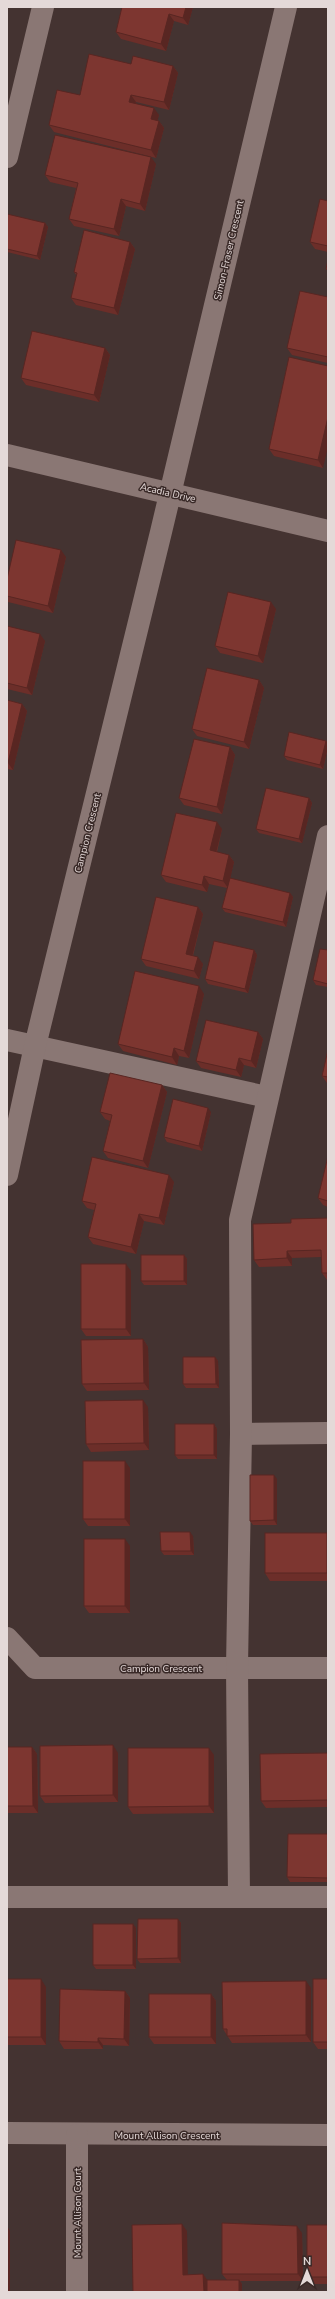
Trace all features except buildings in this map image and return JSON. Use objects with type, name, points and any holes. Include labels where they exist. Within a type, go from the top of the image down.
[{"type":"street","points":[[7,157],[43,7]]},
{"type":"street","name":"Simon-Fraser Crescent","points":[[170,492],[286,7]]},
{"type":"street","name":"Acadia Drive","points":[[7,455],[170,492],[328,531]]},
{"type":"street","name":"Campion Crescent","points":[[7,1175],[35,1046],[170,492]]},
{"type":"street","points":[[239,1896],[237,1667],[241,1434],[240,1220],[328,836]]},
{"type":"street","points":[[7,1040],[267,1097]]},
{"type":"street","points":[[241,1434],[328,1433]]},
{"type":"street","name":"Campion Crescent","points":[[7,1638],[35,1668],[328,1668]]},
{"type":"street","points":[[7,1897],[328,1897]]},
{"type":"street","name":"Mount Allison Crescent","points":[[7,2133],[328,2135]]},
{"type":"street","name":"Mount Allison Court","points":[[76,2134],[77,2292]]}]
